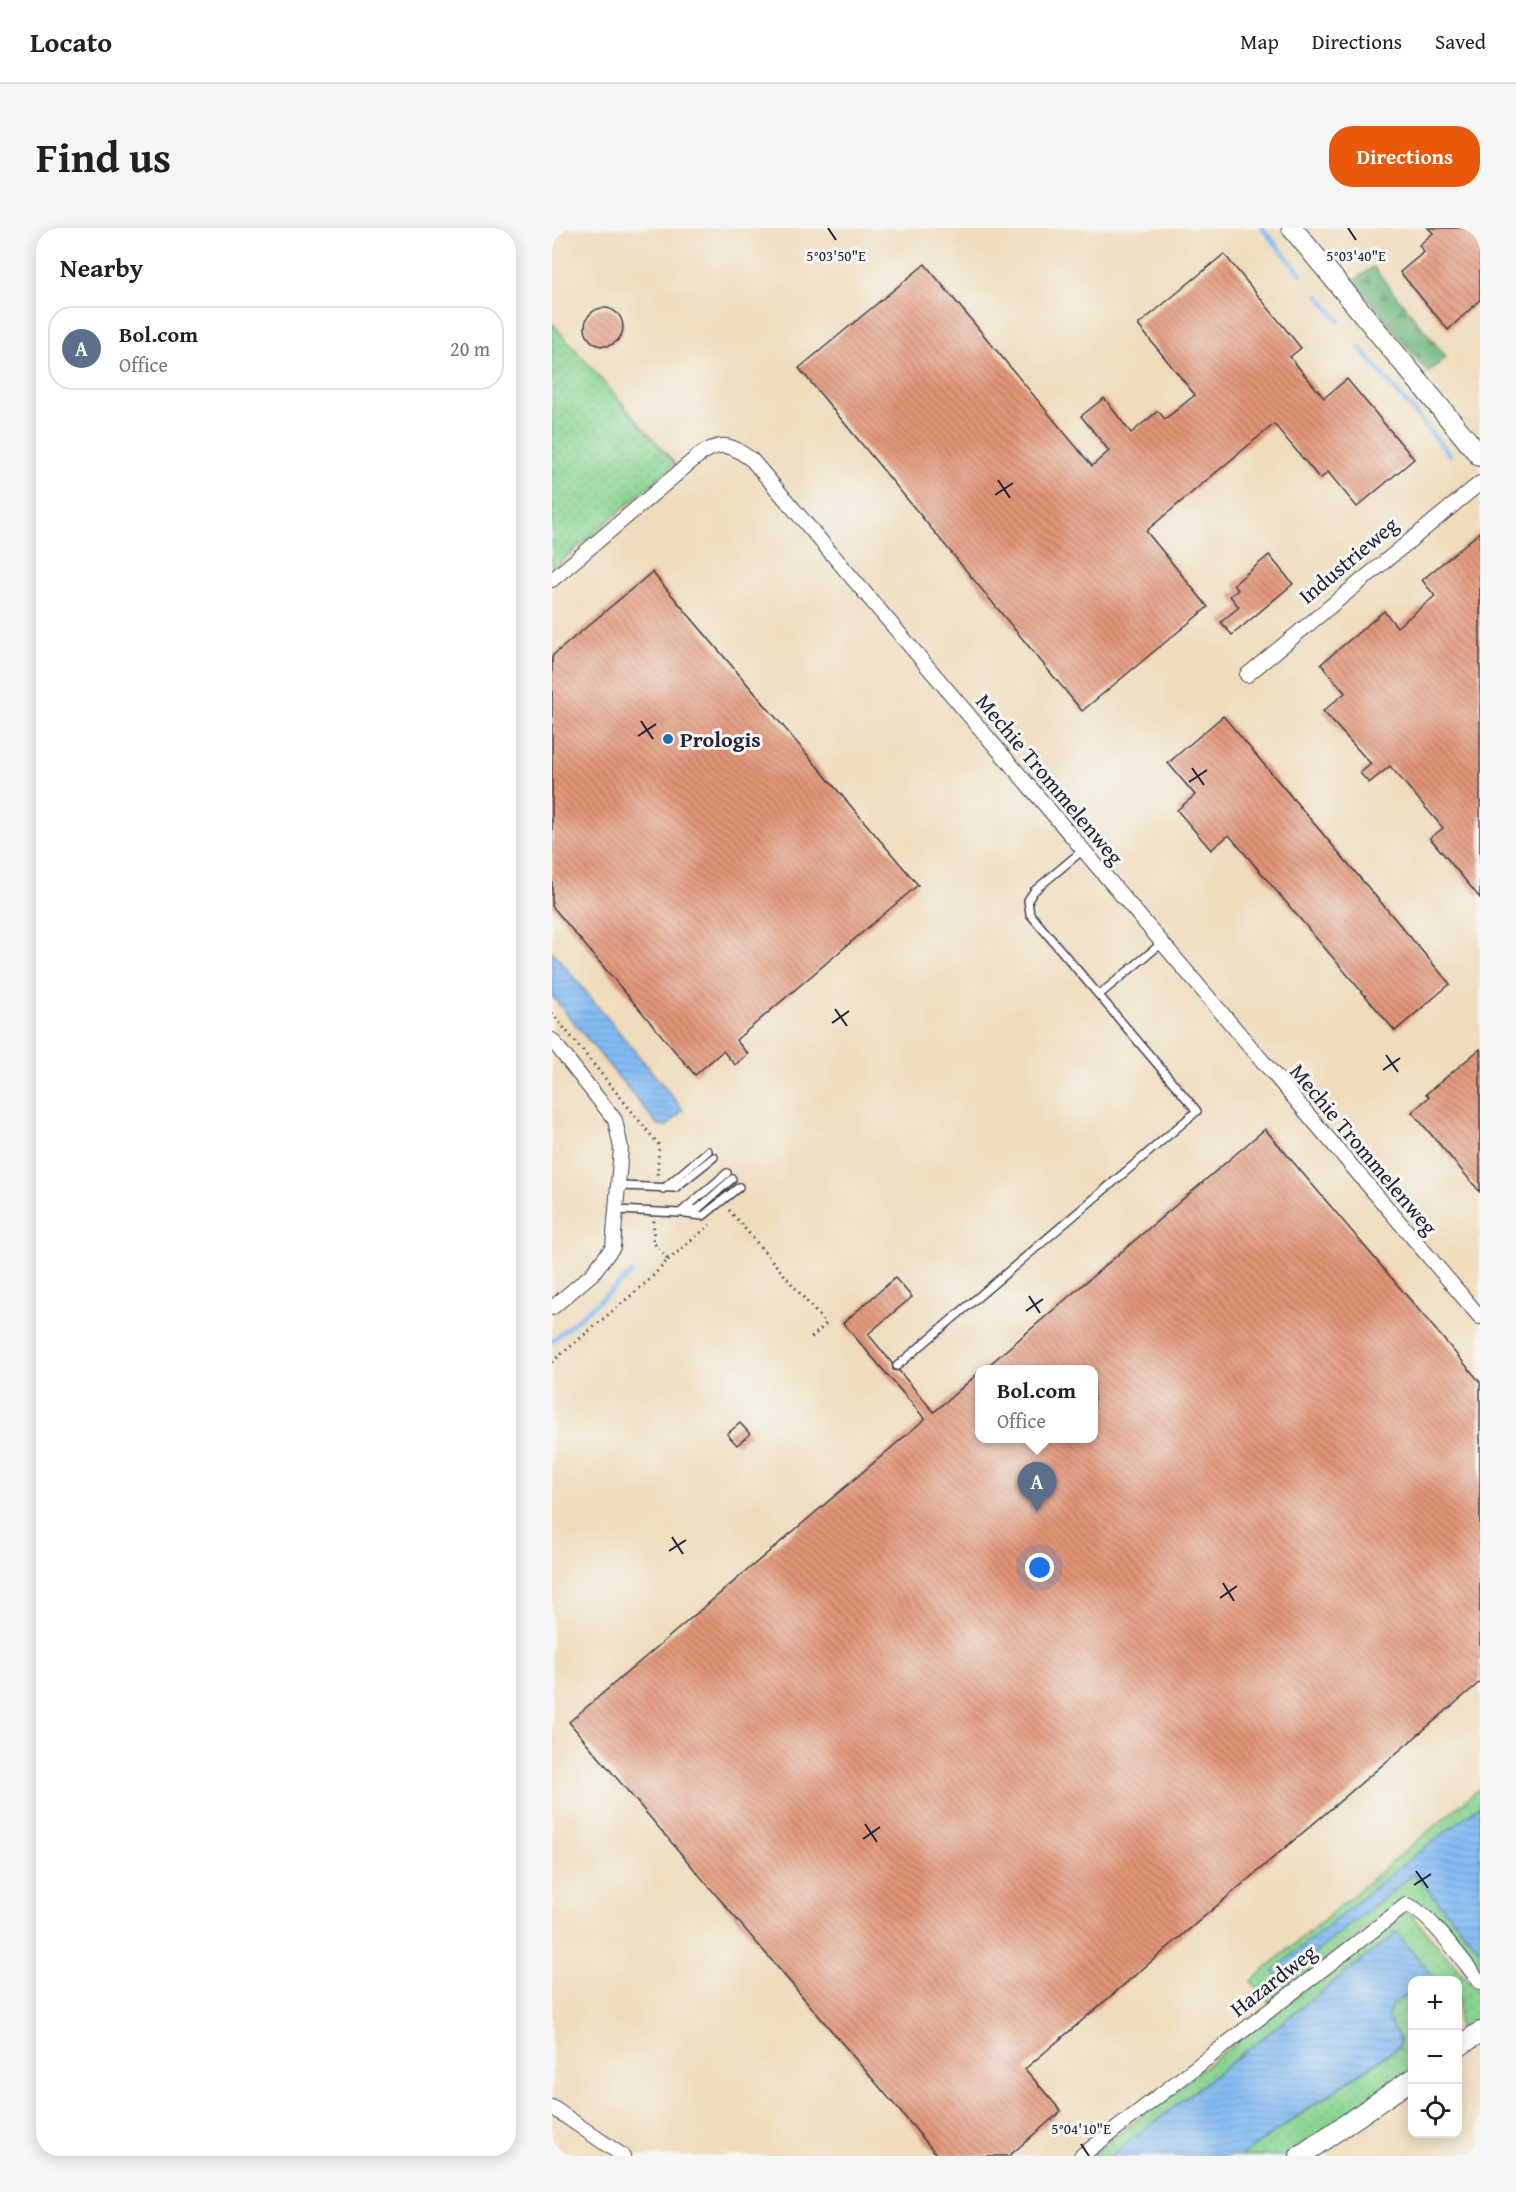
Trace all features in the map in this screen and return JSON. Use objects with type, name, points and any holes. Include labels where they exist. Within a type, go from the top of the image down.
[{"type":"street","points":[[1292,228],[1480,456]]},
{"type":"street","name":"Mechie Trommelenweg","points":[[552,580],[698,456],[715,445],[734,447],[760,469],[1480,1317]]},
{"type":"street","name":"Industrieweg","points":[[1247,675],[1480,483]]},
{"type":"street","points":[[552,1040],[615,1120],[621,1148],[620,1186],[613,1247],[592,1274],[552,1308]]},
{"type":"street","name":"Hazardweg","points":[[1081,2156],[1406,1905],[1414,1906],[1425,1917],[1480,1982]]},
{"type":"street","points":[[1462,2044],[1480,2032]]},
{"type":"street","points":[[1300,2156],[1408,2082]]},
{"type":"street","points":[[552,2107],[623,2156]]},
{"type":"lane","points":[[897,1366],[1197,1111],[1030,914],[1028,907],[1034,891],[1083,850]]},
{"type":"lane","points":[[1099,995],[1162,943]]},
{"type":"lane","points":[[620,1186],[663,1189],[711,1154]]},
{"type":"lane","points":[[680,1213],[727,1173]]},
{"type":"lane","points":[[680,1213],[698,1209],[732,1179]]},
{"type":"lane","points":[[617,1210],[704,1216],[739,1187]]},
{"type":"path","points":[[721,1216],[729,1209],[826,1324],[811,1338]]},
{"type":"path","points":[[668,1260],[712,1224]]},
{"type":"green space","points":[[1373,267],[1446,357],[1428,373],[1354,281]]},
{"type":"green space","points":[[552,323],[675,464],[552,569]]},
{"type":"green space","points":[[1480,1788],[1480,1806],[1405,1863],[1281,1980],[1414,1874],[1480,1950],[1480,1974],[1414,1899],[1406,1900],[1269,2002],[1251,1981]]},
{"type":"green space","points":[[1409,1912],[1480,1995],[1480,2022],[1462,2035],[1462,1976],[1433,1976],[1397,1933],[1111,2156],[1090,2156],[1403,1913]]},
{"type":"green space","points":[[1408,1994],[1408,2072],[1286,2156],[1240,2156],[1399,2047],[1400,2040],[1387,2016],[1393,2004]]},
{"type":"water","points":[[552,951],[683,1110],[667,1126],[658,1125],[552,996]]},
{"type":"water","points":[[1480,1806],[1480,1950],[1414,1874],[1281,1980],[1273,1971],[1405,1863]]},
{"type":"water","points":[[1397,1933],[1433,1976],[1408,1976],[1408,1994],[1393,2004],[1387,2016],[1400,2040],[1399,2046],[1240,2156],[1111,2156]]},
{"type":"building","points":[[1428,228],[1480,228],[1480,300],[1448,330],[1400,272],[1424,252],[1419,245],[1433,233]]},
{"type":"building","points":[[1224,254],[1301,348],[1290,357],[1324,398],[1347,379],[1414,459],[1357,507],[1328,472],[1320,479],[1274,424],[1146,531],[1208,607],[1082,711],[799,368],[925,264],[1092,466],[1109,451],[1081,416],[1104,398],[1131,433],[1158,411],[1165,419],[1195,395],[1138,325]]},
{"type":"building","points":[[604,308],[611,309],[617,314],[622,320],[622,334],[617,340],[611,345],[604,346],[597,345],[591,340],[586,334],[585,327],[586,320],[591,314],[597,309]]},
{"type":"building","points":[[1480,532],[1480,898],[1430,838],[1443,828],[1390,766],[1369,783],[1360,773],[1371,764],[1323,711],[1345,693],[1321,664],[1384,611],[1397,627],[1435,596],[1422,580]]},
{"type":"building","points":[[1269,555],[1293,584],[1232,635],[1221,622],[1239,607],[1230,596],[1238,590],[1233,585]]},
{"type":"building","points":[[652,572],[918,885],[736,1040],[748,1054],[735,1065],[723,1051],[695,1075],[552,906],[552,656]]},
{"type":"building","points":[[1223,716],[1450,984],[1395,1031],[1229,835],[1211,850],[1177,810],[1195,795],[1168,763]]},
{"type":"building","points":[[1480,1049],[1480,1192],[1412,1112],[1429,1097],[1426,1094]]},
{"type":"building","points":[[1265,1129],[1480,1382],[1480,1682],[1025,2069],[1061,2111],[1009,2156],[938,2156],[569,1722],[925,1419],[843,1323],[895,1278],[912,1297],[868,1334],[892,1363],[893,1370],[899,1371],[934,1412],[975,1376],[975,1443],[1098,1443],[1098,1365],[989,1365]]},
{"type":"building","points":[[740,1423],[750,1434],[737,1445],[727,1434]]},
{"type":"waterway","points":[[1262,228],[1301,274]]},
{"type":"waterway","points":[[1319,296],[1339,321]]},
{"type":"waterway","points":[[1360,348],[1450,455]]},
{"type":"waterway","points":[[552,1341],[632,1273]]},
{"type":"place","name":"Prologis","points":[[668,739]]},
{"type":"place","name":"Bol.com","points":[[1037,1512]]}]
